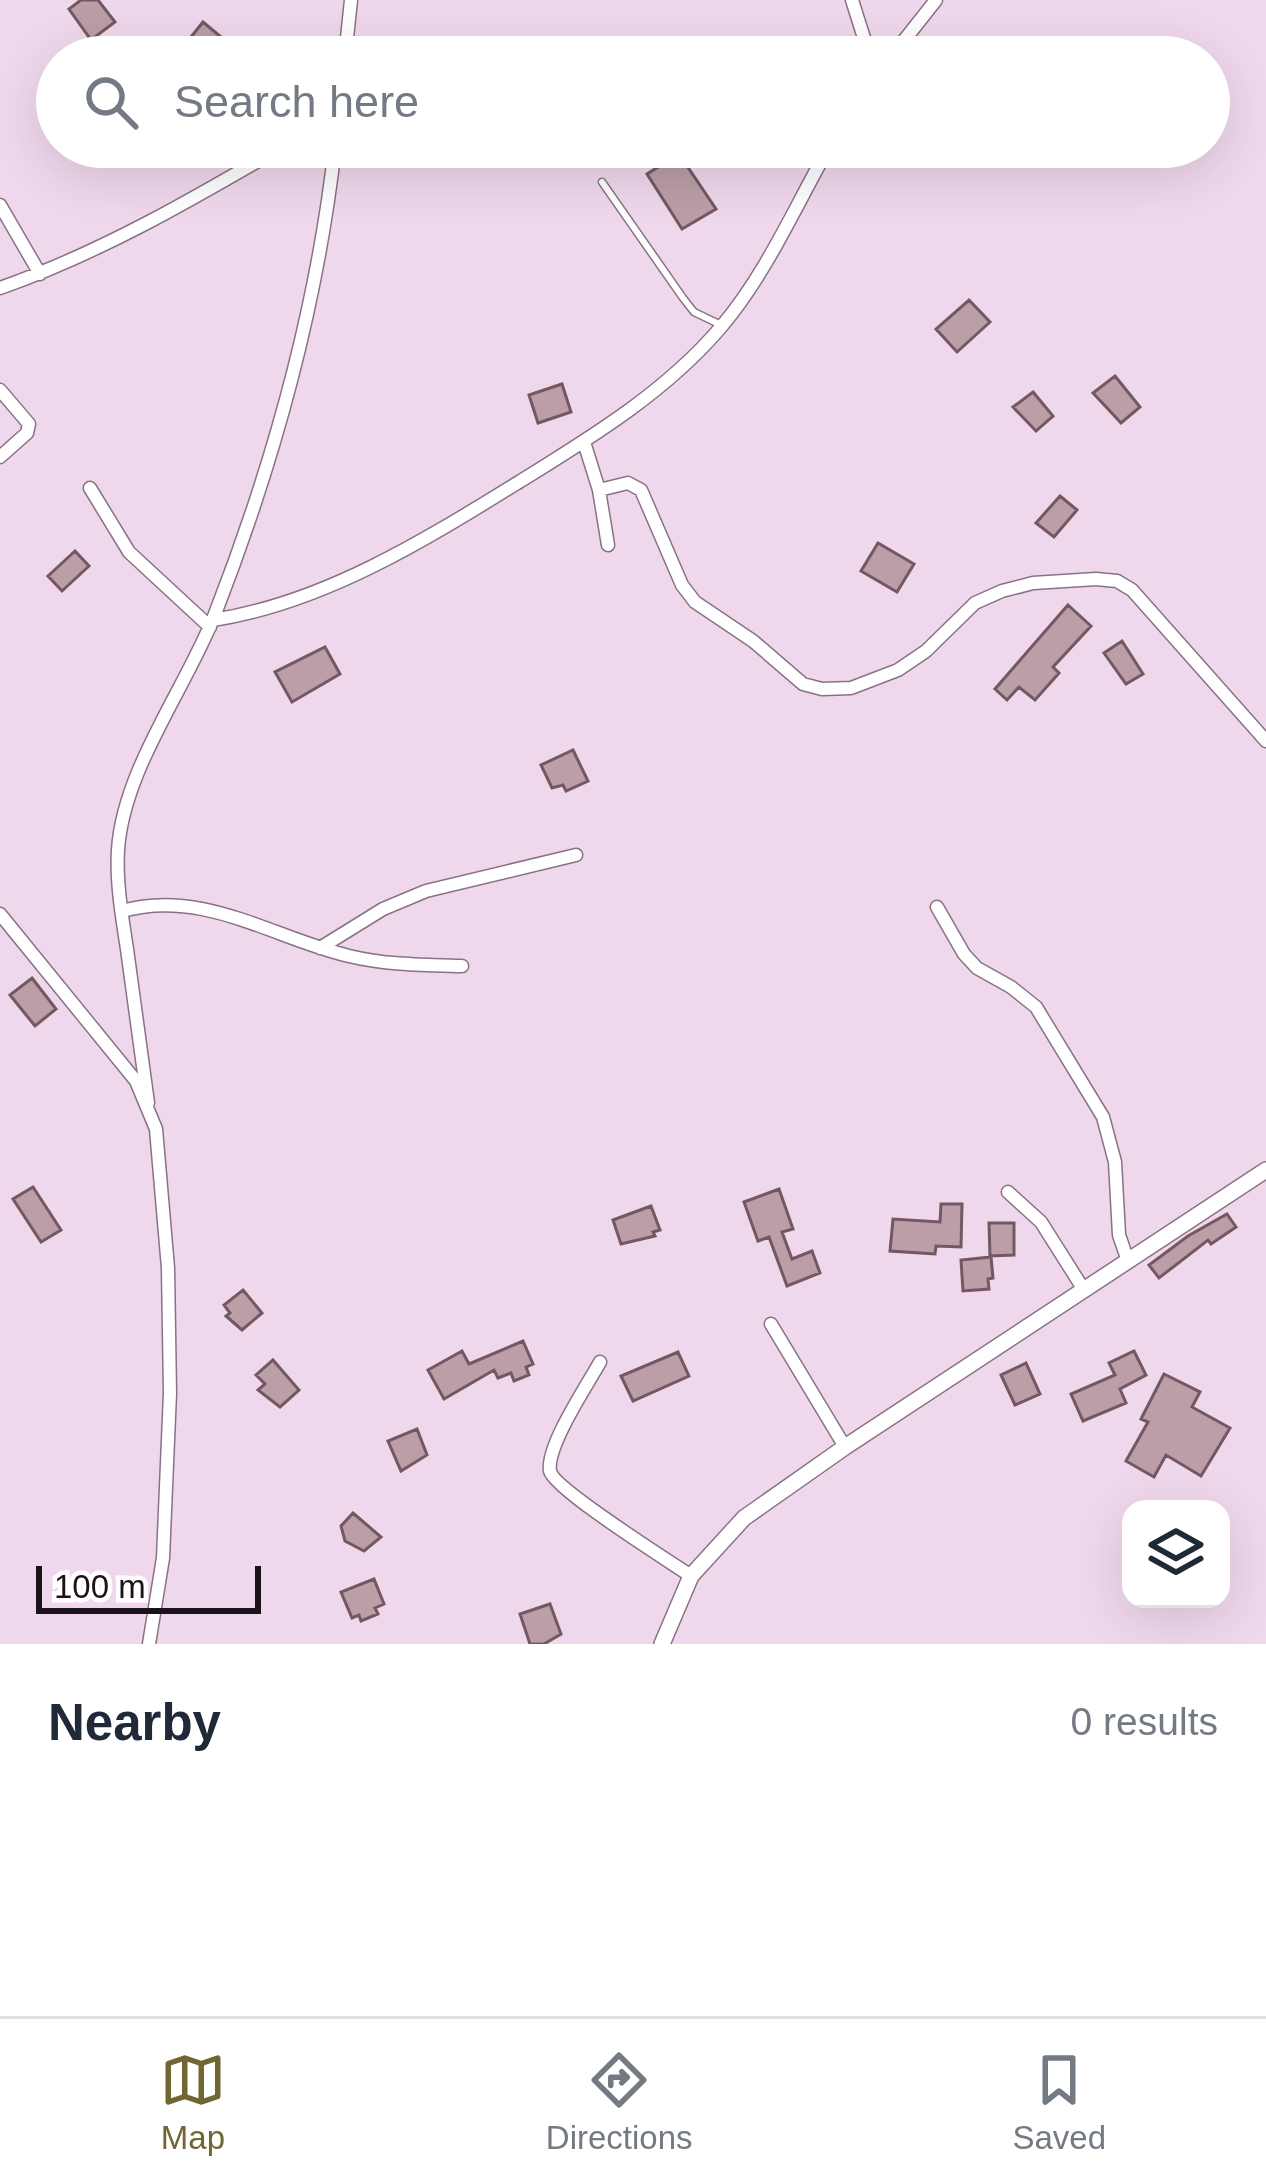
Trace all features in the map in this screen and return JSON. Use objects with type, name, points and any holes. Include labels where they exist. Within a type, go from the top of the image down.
[{"type":"street","points":[[347,36],[351,0]]},
{"type":"street","points":[[852,0],[863,36]]},
{"type":"street","points":[[908,36],[936,0]]},
{"type":"street","points":[[0,287],[40,274],[166,214],[246,168]]},
{"type":"street","points":[[148,1644],[163,1558],[170,1393],[167,1268],[156,1129],[148,1103],[117,852],[122,821],[150,750],[211,623],[248,525],[298,350],[326,228],[332,168]]},
{"type":"street","points":[[211,623],[253,614],[387,559],[584,442],[685,366],[722,325],[751,286],[817,168]]},
{"type":"street","points":[[0,205],[40,274]]},
{"type":"street","points":[[0,390],[29,424],[27,433],[0,457]]},
{"type":"street","points":[[584,442],[599,490],[608,545]]},
{"type":"street","points":[[599,490],[628,483],[641,490],[682,585],[695,602],[753,641],[803,684],[851,688],[886,676],[926,651],[975,603],[1002,591],[1033,583],[1118,581],[1132,590],[1266,741]]},
{"type":"street","points":[[90,488],[129,552],[211,623]]},
{"type":"street","points":[[320,948],[383,909],[426,891],[576,855]]},
{"type":"street","points":[[122,911],[165,903],[205,908],[320,948],[388,964],[462,966]]},
{"type":"street","points":[[937,907],[977,968],[1011,986],[1036,1007],[1103,1117],[1112,1138],[1119,1235],[1128,1261]]},
{"type":"street","points":[[0,914],[136,1081],[148,1103]]},
{"type":"street","points":[[662,1644],[691,1576],[744,1518],[1266,1169]]},
{"type":"street","points":[[1008,1192],[1041,1222],[1084,1290]]},
{"type":"street","points":[[771,1324],[845,1447]]},
{"type":"street","points":[[600,1362],[569,1417],[551,1458],[550,1472],[586,1504],[691,1576]]},
{"type":"lane","points":[[602,182],[683,298],[694,311],[722,325]]},
{"type":"building","points":[[81,0],[98,0],[115,22],[96,36],[88,36],[69,9]]},
{"type":"building","points":[[203,22],[220,36],[192,36]]},
{"type":"building","points":[[657,168],[688,168],[716,209],[682,229],[647,174]]},
{"type":"building","points":[[969,300],[990,322],[957,352],[936,329]]},
{"type":"building","points":[[1115,376],[1140,407],[1121,423],[1093,393]]},
{"type":"building","points":[[562,384],[571,412],[538,423],[529,395]]},
{"type":"building","points":[[1033,392],[1053,416],[1036,431],[1013,407]]},
{"type":"building","points":[[1060,496],[1077,510],[1054,537],[1036,523]]},
{"type":"building","points":[[878,543],[914,564],[897,592],[861,571]]},
{"type":"building","points":[[75,551],[89,566],[62,591],[48,576]]},
{"type":"building","points":[[1068,605],[1091,626],[1053,667],[1059,673],[1035,700],[1019,687],[1007,700],[995,689]]},
{"type":"building","points":[[1122,641],[1143,674],[1126,684],[1104,653]]},
{"type":"building","points":[[325,647],[340,674],[292,702],[275,672]]},
{"type":"building","points":[[573,750],[588,781],[566,791],[563,785],[552,788],[541,765]]},
{"type":"building","points":[[32,978],[56,1009],[35,1026],[10,995]]},
{"type":"building","points":[[33,1187],[61,1230],[41,1242],[13,1199]]},
{"type":"building","points":[[779,1189],[793,1229],[782,1232],[792,1259],[812,1251],[820,1273],[787,1286],[769,1237],[758,1241],[744,1202]]},
{"type":"building","points":[[941,1204],[962,1204],[961,1247],[936,1246],[935,1254],[890,1251],[893,1219],[940,1222]]},
{"type":"building","points":[[651,1206],[660,1230],[653,1232],[655,1236],[621,1244],[613,1220]]},
{"type":"building","points":[[1227,1214],[1236,1227],[1211,1244],[1208,1240],[1159,1278],[1149,1265]]},
{"type":"building","points":[[989,1223],[1014,1223],[1014,1255],[990,1256]]},
{"type":"building","points":[[991,1257],[989,1289],[963,1291],[961,1260]]},
{"type":"building","points":[[243,1290],[262,1313],[242,1330],[226,1316],[230,1313],[224,1305]]},
{"type":"building","points":[[523,1341],[533,1364],[526,1367],[529,1375],[514,1381],[511,1373],[498,1378],[494,1370],[444,1399],[428,1370],[462,1351],[469,1364]]},
{"type":"building","points":[[1134,1351],[1146,1375],[1120,1389],[1126,1403],[1083,1421],[1071,1394],[1115,1375],[1109,1363]]},
{"type":"building","points":[[678,1352],[689,1376],[633,1401],[621,1376]]},
{"type":"building","points":[[273,1360],[299,1390],[280,1407],[258,1390],[265,1384],[256,1375]]},
{"type":"building","points":[[1026,1363],[1040,1394],[1015,1405],[1001,1375]]},
{"type":"building","points":[[1164,1374],[1200,1392],[1192,1407],[1230,1428],[1201,1476],[1166,1455],[1154,1477],[1126,1461],[1148,1422],[1141,1419]]},
{"type":"building","points":[[417,1429],[427,1455],[401,1471],[388,1441]]},
{"type":"building","points":[[353,1513],[381,1537],[364,1551],[345,1541],[341,1526]]},
{"type":"building","points":[[374,1579],[384,1604],[375,1608],[378,1614],[361,1621],[359,1615],[352,1618],[341,1592]]},
{"type":"building","points":[[550,1604],[561,1634],[544,1644],[530,1644],[520,1614]]}]
